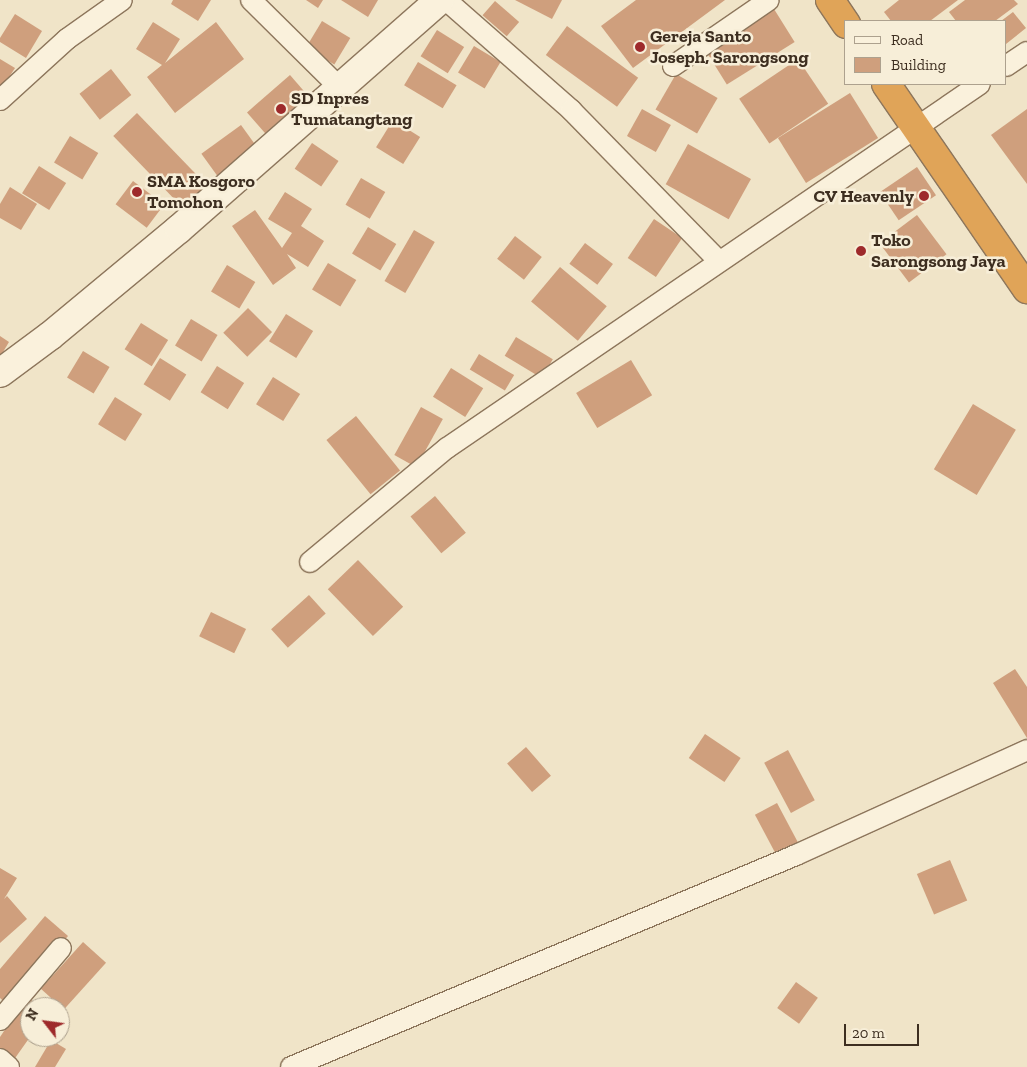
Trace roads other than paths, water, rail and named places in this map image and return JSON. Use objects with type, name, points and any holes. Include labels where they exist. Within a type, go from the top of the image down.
[{"type":"highway","points":[[830,0],[844,21]]},
{"type":"highway","points":[[887,85],[1027,289]]},
{"type":"street","points":[[0,100],[67,39],[122,0]]},
{"type":"street","points":[[251,0],[340,88]]},
{"type":"street","points":[[0,373],[50,336],[179,229],[440,0]]},
{"type":"street","points":[[446,0],[571,110],[719,261]]},
{"type":"street","points":[[673,66],[769,0]]},
{"type":"street","points":[[1007,65],[1027,52]]},
{"type":"street","points":[[310,562],[447,448],[979,85]]},
{"type":"street","points":[[291,1067],[796,855],[1027,750]]},
{"type":"street","points":[[0,1020],[61,948]]},
{"type":"street","points":[[0,1059],[9,1067]]},
{"type":"place","name":"Gereja Santo Joseph, Sarongsong","points":[[640,47]]},
{"type":"place","name":"SD Inpres Tumatangtang","points":[[281,109]]},
{"type":"place","name":"SMA Kosgoro Tomohon","points":[[137,192]]},
{"type":"place","name":"CV Heavenly","points":[[924,196]]},
{"type":"place","name":"Toko Sarongsong Jaya","points":[[861,251]]}]
